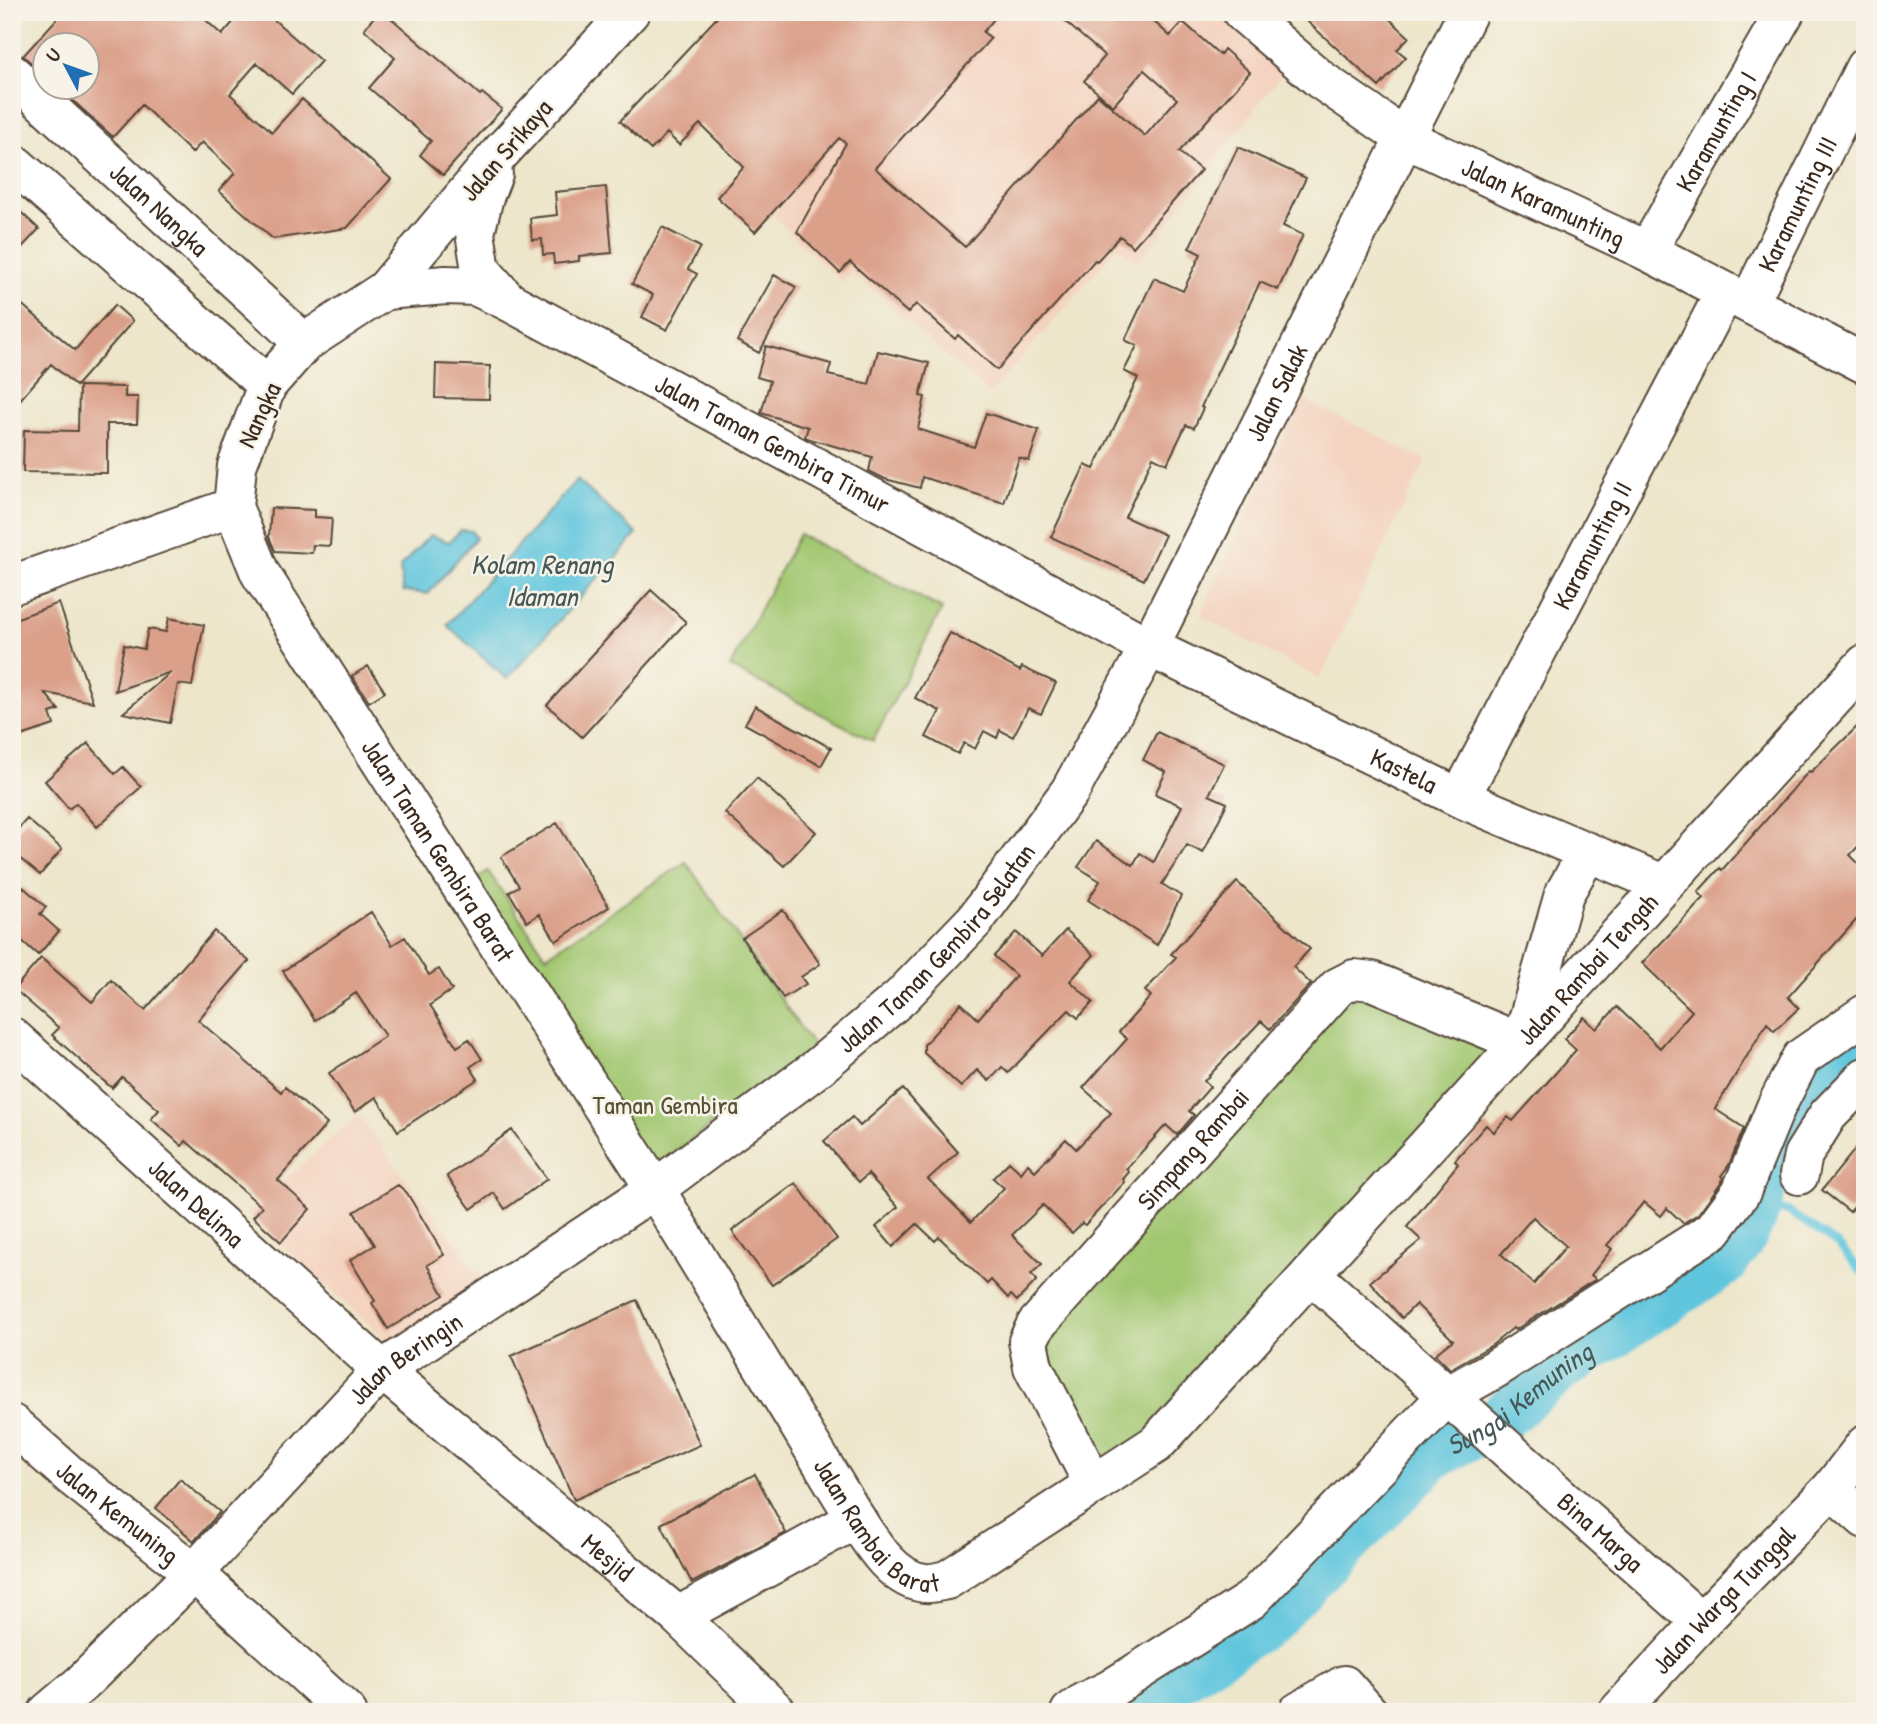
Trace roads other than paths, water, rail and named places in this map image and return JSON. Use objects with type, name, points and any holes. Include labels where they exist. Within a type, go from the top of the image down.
[{"type":"street","name":"Jalan Srikaya","points":[[385,290],[501,152],[630,12]]},
{"type":"street","name":"Jalan Karamunting","points":[[1242,12],[1321,80],[1405,138],[1647,251],[1865,364]]},
{"type":"street","name":"Jalan Salak","points":[[1149,647],[1468,12]]},
{"type":"street","name":"Karamunting I","points":[[1647,251],[1785,12]]},
{"type":"street","name":"Karamunting III","points":[[1737,297],[1865,67]]},
{"type":"street","name":"Jalan Nangka","points":[[12,74],[304,343]]},
{"type":"street","points":[[501,152],[484,197],[475,233],[481,270],[508,300]]},
{"type":"street","points":[[12,162],[267,385]]},
{"type":"street","name":"Jalan Taman Gembira Timur","points":[[385,290],[446,285],[475,286],[508,300],[1149,647]]},
{"type":"street","name":"Nangka","points":[[233,507],[237,466],[267,385],[304,343],[385,290]]},
{"type":"street","name":"Karamunting II","points":[[1460,798],[1737,297]]},
{"type":"street","points":[[12,585],[233,507]]},
{"type":"street","name":"Jalan Taman Gembira Barat","points":[[233,507],[260,573],[655,1189]]},
{"type":"street","name":"Kastela","points":[[1149,647],[1460,798],[1663,884]]},
{"type":"street","name":"Jalan Taman Gembira Selatan","points":[[655,1189],[816,1069],[901,997],[975,920],[1070,791],[1149,647]]},
{"type":"street","name":"Jalan Rambai Tengah","points":[[1311,1274],[1865,664]]},
{"type":"street","points":[[1521,1042],[1564,894],[1588,852]]},
{"type":"street","name":"Simpang Rambai","points":[[1094,1485],[1033,1367],[1028,1341],[1036,1325],[1338,987],[1354,979],[1372,981],[1521,1042]]},
{"type":"street","points":[[1070,1712],[1251,1600],[1449,1398],[1713,1230],[1741,1192],[1776,1107],[1801,1058],[1865,1014]]},
{"type":"street","name":"Jalan Delima","points":[[12,1037],[382,1370]]},
{"type":"street","points":[[1799,1175],[1803,1154],[1828,1115],[1865,1076]]},
{"type":"street","name":"Jalan Beringin","points":[[48,1712],[81,1684],[194,1573],[382,1370],[655,1189]]},
{"type":"street","name":"Jalan Rambai Barat","points":[[655,1189],[882,1558],[906,1576],[925,1583],[947,1580],[1156,1444],[1311,1274]]},
{"type":"street","points":[[1311,1274],[1449,1398]]},
{"type":"street","name":"Mesjid","points":[[382,1370],[678,1616],[777,1712]]},
{"type":"street","name":"Bina Marga","points":[[1449,1398],[1701,1622]]},
{"type":"street","name":"Jalan Kemuning","points":[[12,1424],[71,1476],[194,1573],[346,1712]]},
{"type":"street","name":"Jalan Warga Tunggal","points":[[1618,1712],[1701,1622],[1831,1489],[1865,1445]]},
{"type":"street","points":[[1831,1489],[1865,1519]]},
{"type":"street","points":[[678,1616],[856,1519]]},
{"type":"street","points":[[1298,1712],[1344,1685],[1368,1712]]},
{"type":"water","name":"Kolam Renang Idaman","points":[[577,480],[637,534],[507,679],[447,625]]},
{"type":"water","points":[[461,530],[471,531],[476,538],[428,594],[403,591],[400,567],[430,535],[449,542]]},
{"type":"waterway","name":"Sungai Kemuning","points":[[1124,1712],[1267,1622],[1433,1455],[1495,1423],[1560,1368],[1723,1263],[1743,1236],[1757,1206],[1772,1149],[1800,1102],[1826,1080],[1865,1056]]},
{"type":"waterway","points":[[1757,1206],[1788,1211],[1837,1244],[1865,1275]]},
{"type":"park label","name":"Taman Gembira","points":[[665,1105]]}]
